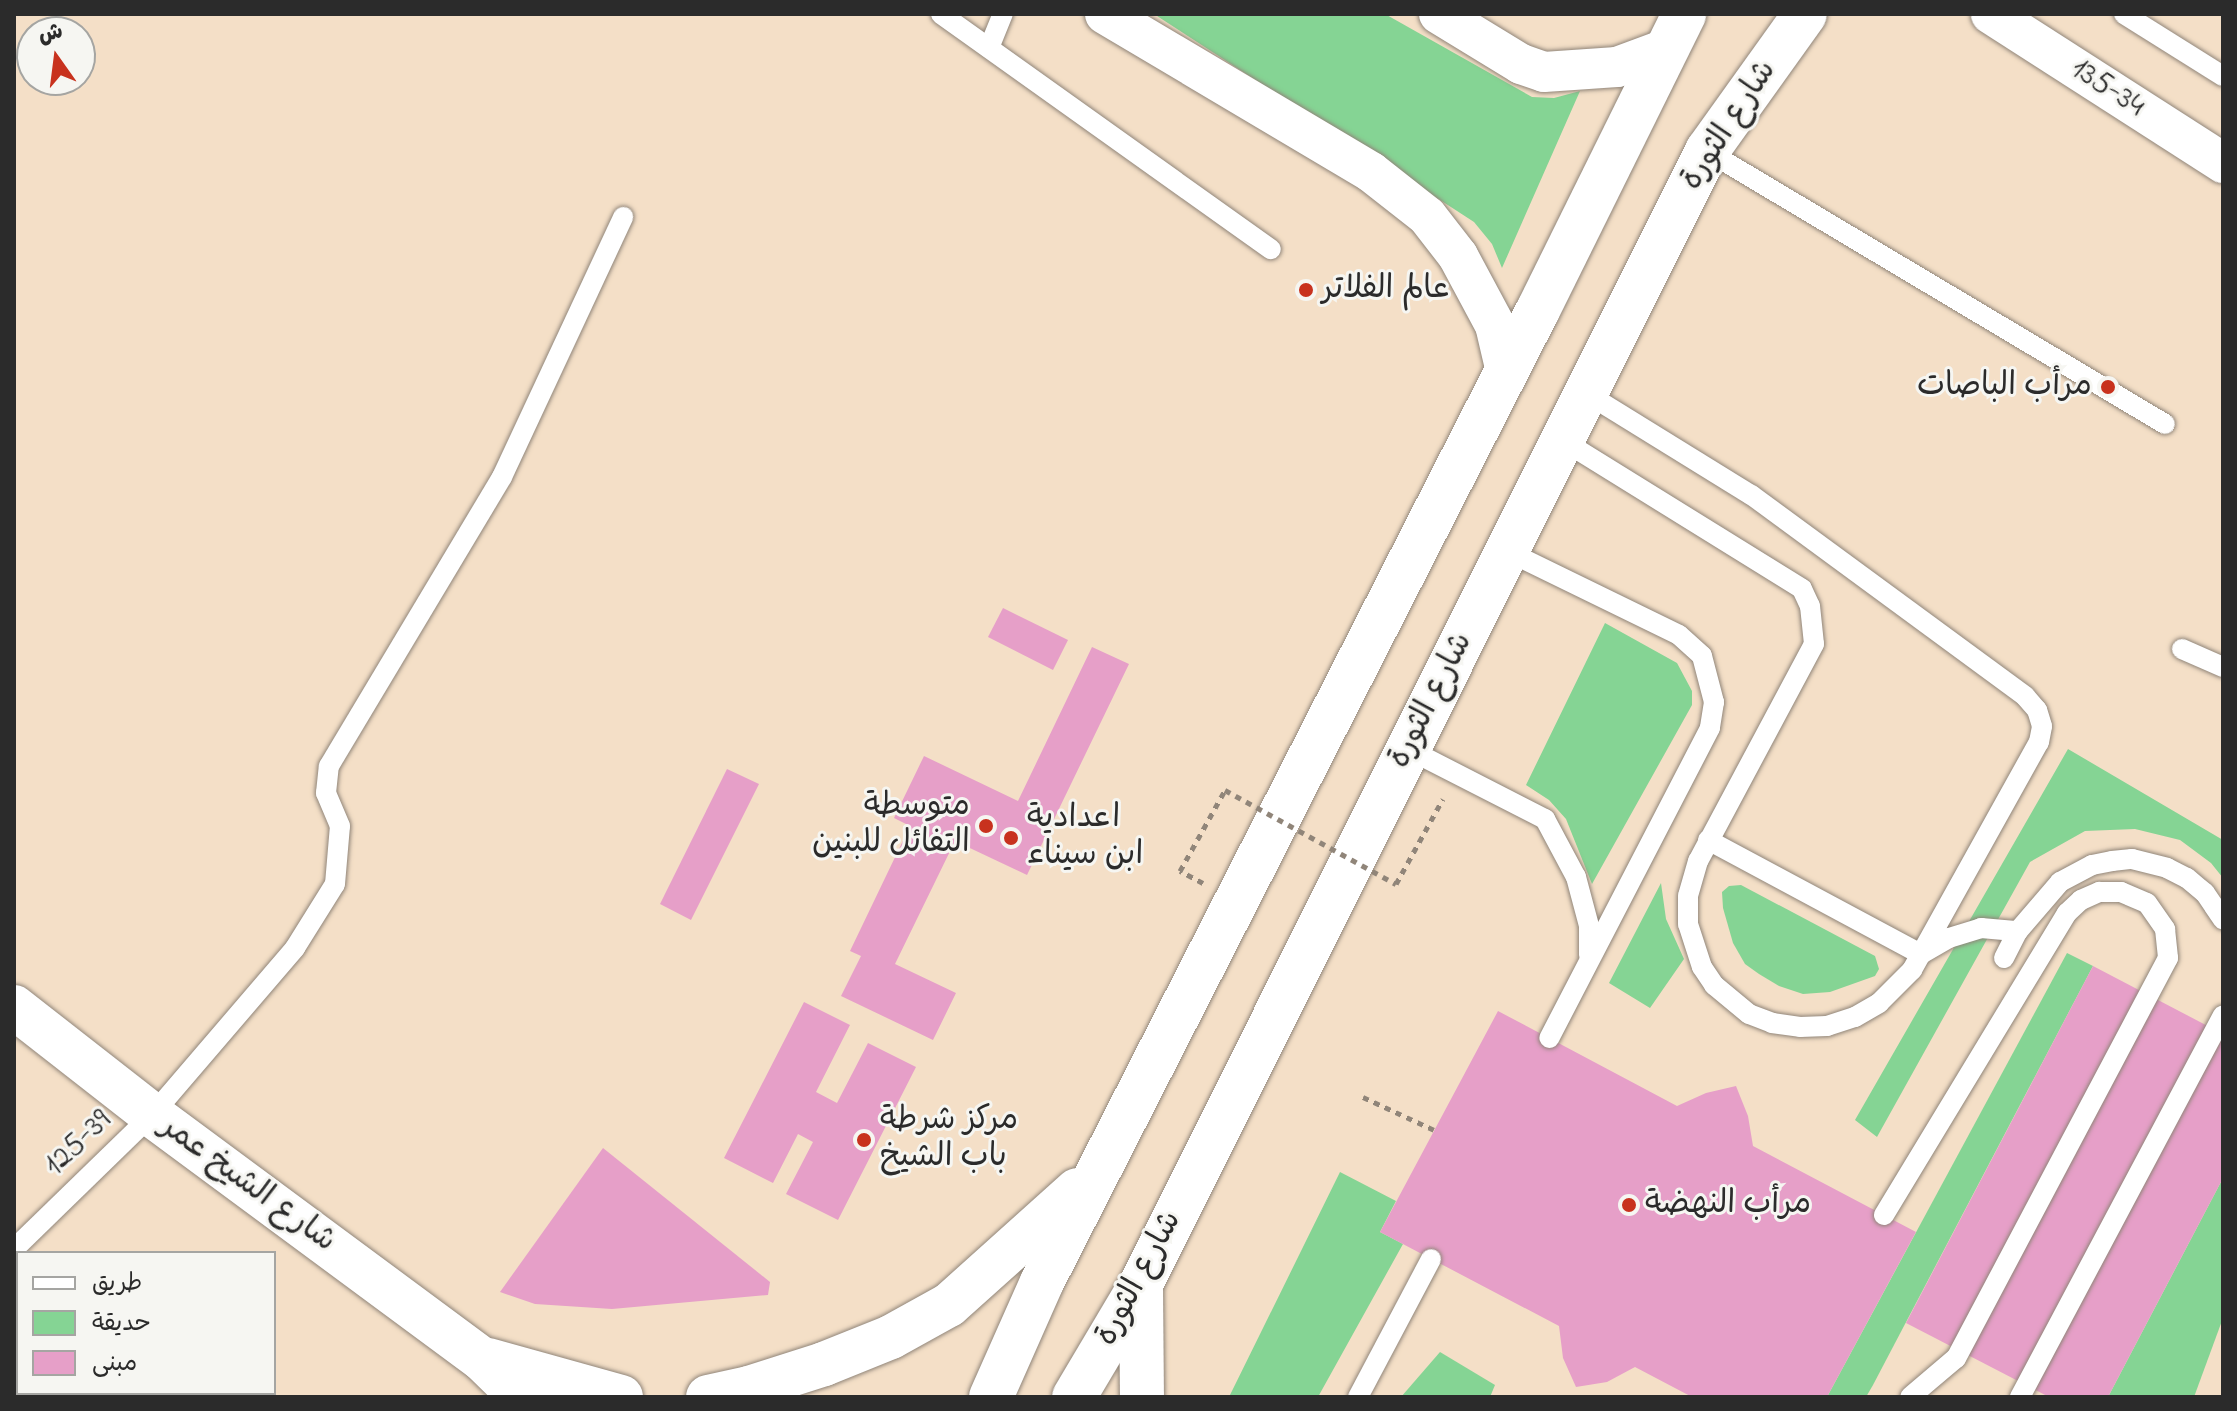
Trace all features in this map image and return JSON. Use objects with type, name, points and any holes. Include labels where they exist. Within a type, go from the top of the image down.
[{"type":"main road","name":"شارع الثورة","points":[[1074,1397],[1141,1284],[1707,151],[1805,14]]},
{"type":"main road","points":[[991,1397],[1042,1282],[1097,1172],[1506,372],[1676,31]]},
{"type":"main road","name":"شارع الشيخ عمر","points":[[14,1007],[152,1115],[482,1359],[521,1397]]},
{"type":"main road","points":[[708,1397],[749,1388],[824,1364],[891,1337],[949,1305],[1097,1172]]},
{"type":"main road","points":[[1141,1284],[1142,1397]]},
{"type":"main road","name":"شارع الشيخ عمر","points":[[482,1359],[621,1397]]},
{"type":"street","points":[[1105,14],[1371,172],[1427,216],[1458,256],[1495,325],[1506,372]]},
{"type":"street","points":[[1439,14],[1521,64],[1544,72],[1617,67],[1676,31]]},
{"type":"street","name":"135-34","points":[[1991,14],[2223,163]]},
{"type":"lane","points":[[941,14],[1271,249]]},
{"type":"lane","points":[[989,48],[1003,14]]},
{"type":"lane","points":[[2124,14],[2223,76]]},
{"type":"lane","points":[[1707,151],[2165,424]]},
{"type":"lane","name":"125-39","points":[[20,1246],[152,1115],[295,948],[335,884],[340,826],[326,793],[329,766],[502,477],[623,217]]},
{"type":"lane","points":[[1562,440],[1802,589],[1810,606],[1814,644],[1708,840],[1690,882],[1688,924],[1694,947],[1708,976],[1728,999],[1749,1014],[1772,1023],[1800,1027],[1827,1026],[1855,1017],[1879,1003],[1897,987],[1921,954],[2039,742],[2042,726],[2037,710],[2025,696],[1751,495],[1586,393]]},
{"type":"lane","points":[[1408,749],[1545,819],[1576,877],[1591,942],[1586,963],[1548,1038],[1710,728],[1714,702],[1702,656],[1679,635],[1507,551]]},
{"type":"lane","points":[[2182,649],[2223,667]]},
{"type":"lane","points":[[1708,840],[1921,954]]},
{"type":"lane","points":[[2004,958],[2018,931],[2045,895],[2075,872],[2092,865],[2132,859],[2167,868],[2187,878],[2205,893],[2223,920]]},
{"type":"lane","points":[[1884,1215],[2067,913],[2081,900],[2099,892],[2121,892],[2138,897],[2158,915],[2165,929],[2168,958],[1956,1358],[1910,1397]]},
{"type":"lane","points":[[1921,954],[1949,938],[1981,928],[2018,931]]},
{"type":"lane","points":[[2020,1397],[2223,1016]]},
{"type":"lane","points":[[1358,1397],[1431,1259]]},
{"type":"path","points":[[1187,858],[1225,790],[1396,884],[1429,823]]},
{"type":"path","points":[[1363,1097],[1434,1130]]},
{"type":"green space","points":[[1154,14],[1385,14],[1532,97],[1554,98],[1580,91],[1502,268],[1492,244],[1474,222]]},
{"type":"green space","points":[[1605,623],[1677,663],[1692,691],[1692,705],[1592,884],[1566,819],[1549,800],[1526,785]]},
{"type":"green space","points":[[2068,749],[2223,840],[2223,878],[2211,863],[2180,840],[2135,829],[2085,831],[2030,862],[1877,1137],[1855,1120]]},
{"type":"green space","points":[[1661,883],[1666,919],[1684,959],[1650,1008],[1609,983]]},
{"type":"green space","points":[[1741,885],[1875,956],[1879,969],[1875,976],[1830,992],[1803,994],[1779,986],[1759,974],[1745,964],[1733,943],[1723,908],[1722,892],[1729,886]]},
{"type":"green space","points":[[2067,953],[2093,966],[1873,1385],[1866,1397],[1827,1397]]},
{"type":"green space","points":[[1340,1172],[1396,1201],[1380,1232],[1403,1244],[1318,1397],[1229,1397]]},
{"type":"green space","points":[[2223,1178],[2223,1318],[2194,1397],[2108,1397]]},
{"type":"green space","points":[[1440,1352],[1495,1385],[1490,1397],[1401,1397]]},
{"type":"building","points":[[1003,608],[1068,640],[1053,670],[988,637]]},
{"type":"building","points":[[1092,647],[1129,664],[1027,875],[955,841],[895,964],[956,993],[933,1040],[841,996],[861,956],[850,951],[910,826],[894,818],[924,756],[1018,801]]},
{"type":"building","points":[[727,769],[759,784],[691,920],[660,904]]},
{"type":"building","points":[[2093,966],[2223,1034],[2223,1178],[2108,1397],[2049,1397],[1906,1323]]},
{"type":"building","points":[[804,1002],[850,1025],[816,1092],[837,1103],[868,1043],[916,1067],[838,1220],[786,1194],[813,1142],[798,1134],[773,1183],[724,1158]]},
{"type":"building","name":"مرأب النهضة","points":[[1498,1011],[1677,1106],[1706,1093],[1736,1086],[1748,1116],[1753,1146],[1916,1232],[1827,1397],[1692,1397],[1635,1367],[1607,1382],[1576,1387],[1563,1358],[1559,1326],[1380,1232]]},
{"type":"building","points":[[603,1148],[770,1282],[768,1295],[612,1309],[535,1304],[500,1292]]},
{"type":"place","name":"عالم الفلاتر","points":[[1306,290]]},
{"type":"place","name":"مرأب الباصات","points":[[2108,387]]},
{"type":"place","name":"متوسطة التفائل للبنين","points":[[986,826]]},
{"type":"place","name":"اعدادية ابن سيناء","points":[[1011,838]]},
{"type":"place","name":"مركز شرطة باب الشيخ","points":[[864,1140]]},
{"type":"place","name":"مرأب النهضة","points":[[1629,1205]]}]
